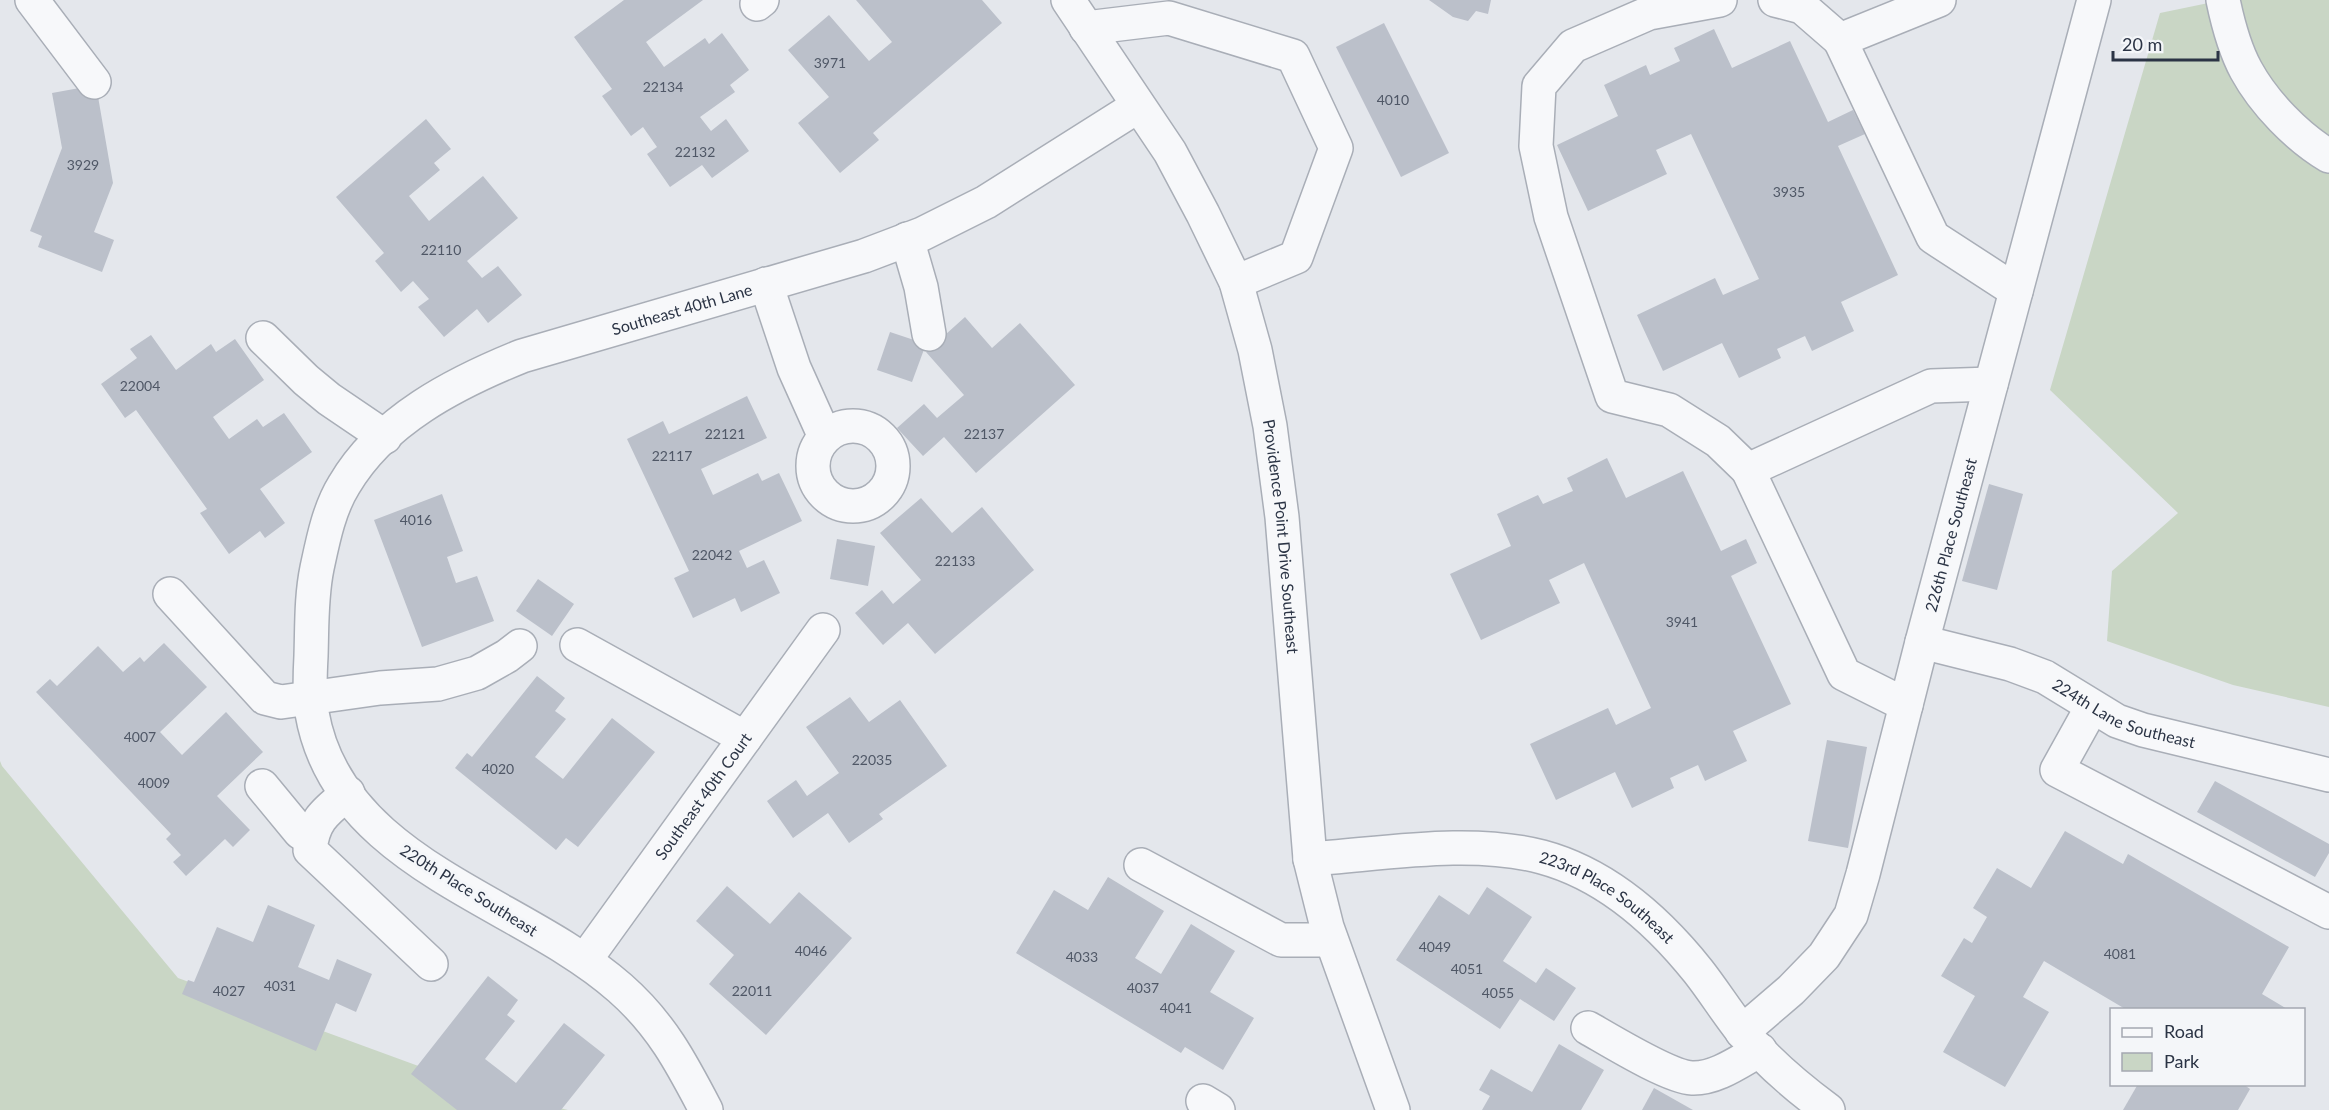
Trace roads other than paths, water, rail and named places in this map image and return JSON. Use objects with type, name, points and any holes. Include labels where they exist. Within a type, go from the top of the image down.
[{"type":"street","points":[[32,0],[94,82]]},
{"type":"street","name":"Providence Point Drive Southeast","points":[[1068,0],[1170,152],[1236,282],[1255,350],[1270,426],[1282,517],[1310,859],[1331,940],[1393,1110]]},
{"type":"street","points":[[1719,0],[1649,13],[1573,46],[1539,86],[1536,146],[1551,217],[1612,396],[1669,410],[1718,441],[1748,470],[1844,674],[1906,705]]},
{"type":"street","points":[[1775,0],[1802,7],[1840,40],[1933,237],[2016,291]]},
{"type":"street","points":[[1840,40],[1939,0]]},
{"type":"street","name":"226th Place Southeast","points":[[1588,1028],[1665,1070],[1692,1078],[1719,1072],[1751,1041],[1791,990],[1815,964],[1851,915],[2094,0]]},
{"type":"street","points":[[2223,0],[2231,34],[2246,71],[2267,100],[2294,129],[2329,156]]},
{"type":"street","points":[[1086,28],[1169,18],[1293,56],[1336,148],[1296,257],[1236,282]]},
{"type":"street","name":"Southeast 40th Lane","points":[[312,592],[324,535],[343,486],[367,453],[439,395],[484,371],[522,356],[864,255],[907,239],[986,202],[1138,106]]},
{"type":"street","points":[[907,239],[921,287],[929,334]]},
{"type":"street","points":[[766,284],[794,368],[825,437]]},
{"type":"street","points":[[263,338],[321,392],[385,437]]},
{"type":"street","points":[[1748,470],[1931,386],[1991,384]]},
{"type":"street","name":"220th Place Southeast","points":[[312,592],[312,712],[322,750],[335,775],[348,793],[382,833],[413,858],[585,960],[620,987],[649,1015],[678,1055],[706,1110]]},
{"type":"street","points":[[170,594],[265,698],[281,702],[380,688],[438,684],[477,673],[520,646]]},
{"type":"street","name":"Southeast 40th Court","points":[[585,960],[822,630]]},
{"type":"street","name":"224th Lane Southeast","points":[[1922,642],[2010,664],[2045,677],[2091,707],[2117,721],[2143,730],[2329,775]]},
{"type":"street","points":[[577,645],[745,738]]},
{"type":"street","points":[[2091,707],[2057,770],[2329,912]]},
{"type":"street","points":[[262,786],[300,831],[311,839]]},
{"type":"street","points":[[348,793],[327,810],[312,832],[310,850],[431,964]]},
{"type":"street","name":"223rd Place Southeast","points":[[1310,859],[1453,849],[1497,851],[1542,857],[1574,869],[1638,908],[1663,931],[1751,1041],[1786,1076],[1828,1110]]},
{"type":"street","points":[[1141,865],[1281,940],[1331,940]]}]
